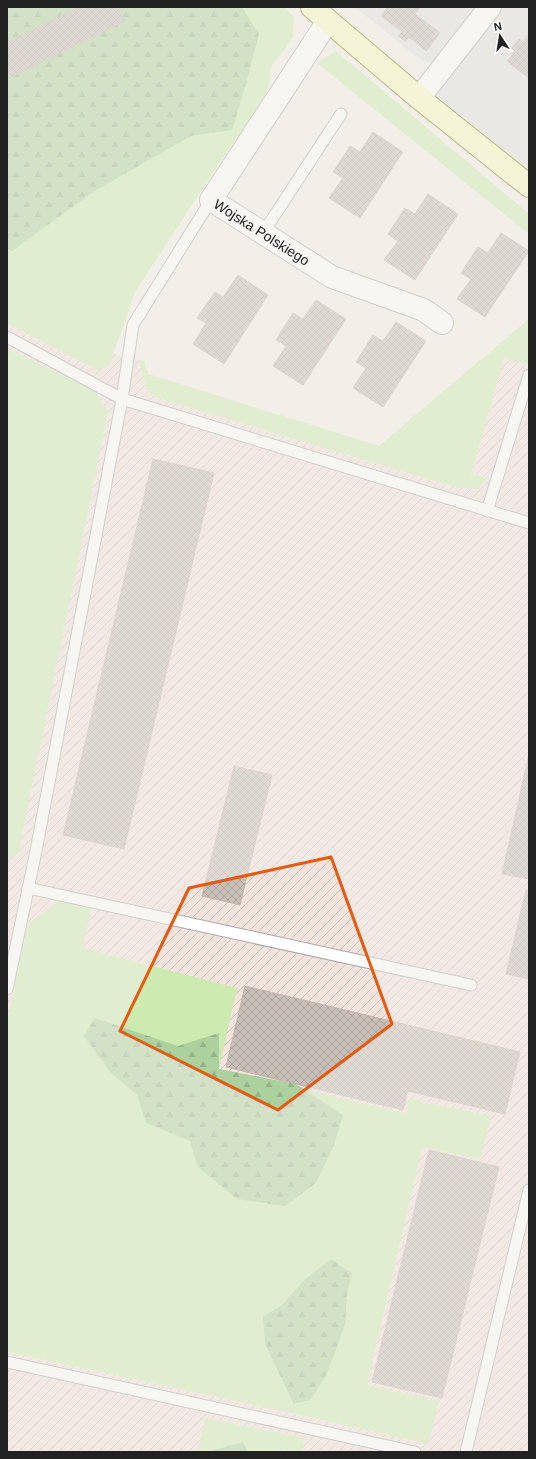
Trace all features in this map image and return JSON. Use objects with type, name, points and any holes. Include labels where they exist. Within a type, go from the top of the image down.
[{"type":"street","points":[[312,7],[419,98],[529,186]]},
{"type":"street","points":[[419,98],[490,7]]},
{"type":"street","name":"Wojska Polskiego","points":[[328,21],[211,200],[332,277],[424,310],[442,323]]},
{"type":"lane","points":[[263,233],[340,114]]},
{"type":"lane","points":[[7,989],[28,888],[122,399],[133,325],[211,200]]},
{"type":"lane","points":[[7,337],[122,399],[529,523]]},
{"type":"lane","points":[[488,511],[528,375]]},
{"type":"lane","points":[[28,888],[471,985]]},
{"type":"lane","points":[[466,1452],[529,1190]]},
{"type":"lane","points":[[7,1362],[415,1452]]},
{"type":"highlighted area","points":[[331,857],[392,1024],[278,1110],[120,1031],[189,888]]},
{"type":"shaded area","points":[[355,7],[477,7],[432,63],[422,61]]},
{"type":"shaded area","points":[[505,7],[529,7],[529,171],[439,98],[438,92]]},
{"type":"shaded area","points":[[7,205],[80,345],[144,361],[148,374],[379,446],[529,319],[529,1452],[7,1452]]},
{"type":"green space","points":[[7,7],[284,7],[294,17],[293,37],[271,66],[270,81],[263,102],[228,150],[135,292],[109,366],[97,370],[7,323]]},
{"type":"green space","points":[[7,7],[242,7],[259,34],[232,130],[191,136],[93,192],[12,251],[7,249]]},
{"type":"green space","points":[[336,51],[529,214],[529,234],[317,63]]},
{"type":"green space","points":[[529,319],[529,365],[504,358],[471,474],[487,478],[478,489],[459,488],[155,397],[146,388],[139,360],[144,361],[148,374],[379,446]]},
{"type":"green space","points":[[7,349],[94,390],[108,412],[18,854],[10,858],[7,857]]},
{"type":"green space","points":[[60,900],[92,907],[82,948],[237,988],[219,1069],[406,1114],[409,1099],[491,1116],[480,1159],[422,1147],[367,1385],[439,1401],[428,1444],[301,1415],[7,1352],[7,1022],[26,933],[31,922]]},
{"type":"green space","points":[[95,1018],[178,1046],[219,1033],[219,1069],[296,1084],[343,1115],[334,1145],[316,1183],[285,1206],[237,1199],[198,1167],[190,1141],[146,1123],[137,1095],[111,1073],[84,1036]]},
{"type":"green space","points":[[331,1259],[352,1273],[347,1294],[345,1325],[326,1376],[310,1400],[294,1404],[265,1344],[263,1317],[283,1304],[304,1280]]},
{"type":"green space","points":[[205,1418],[304,1438],[301,1452],[279,1449],[278,1452],[198,1452]]},
{"type":"green space","points":[[243,1442],[248,1452],[211,1452],[211,1451]]},
{"type":"building","points":[[79,7],[118,7],[125,21],[7,79],[7,42]]},
{"type":"building","points":[[388,7],[420,7],[415,14],[440,33],[426,51],[409,37],[406,41],[398,36],[402,32],[381,16]]},
{"type":"building","points":[[529,34],[529,78],[507,61],[514,53],[510,50],[519,39],[523,42]]},
{"type":"building","points":[[373,132],[403,152],[360,218],[329,198],[343,178],[333,172],[350,146],[360,152]]},
{"type":"building","points":[[428,194],[458,214],[415,280],[384,260],[398,241],[388,234],[405,208],[415,214]]},
{"type":"building","points":[[501,233],[529,251],[485,317],[457,299],[471,279],[461,273],[478,247],[488,253]]},
{"type":"building","points":[[238,275],[268,295],[224,364],[193,344],[206,323],[197,318],[215,292],[223,297]]},
{"type":"building","points":[[316,300],[346,319],[303,385],[273,366],[286,346],[276,340],[293,313],[303,319]]},
{"type":"building","points":[[396,322],[426,341],[383,407],[353,388],[366,368],[356,362],[373,335],[383,341]]},
{"type":"building","points":[[153,459],[214,473],[124,849],[63,835]]},
{"type":"building","points":[[529,754],[529,879],[502,874]]},
{"type":"building","points":[[234,766],[272,775],[240,905],[202,896]]},
{"type":"building","points":[[526,890],[529,890],[529,979],[506,974]]},
{"type":"building","points":[[245,986],[520,1052],[505,1114],[408,1091],[403,1110],[226,1067]]},
{"type":"building","points":[[429,1150],[499,1167],[442,1398],[372,1382]]}]
